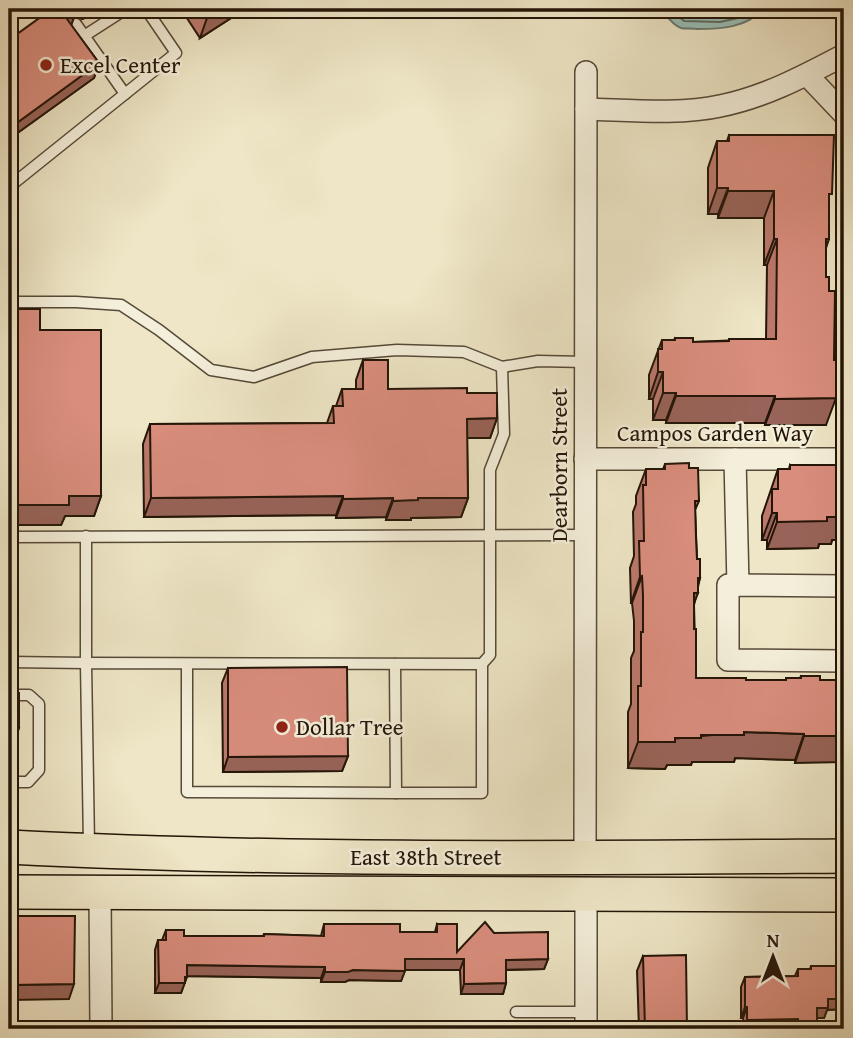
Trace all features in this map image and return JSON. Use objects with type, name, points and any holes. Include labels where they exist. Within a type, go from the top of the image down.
[{"type":"main road","name":"East 38th Street","points":[[9,847],[310,856],[844,856]]},
{"type":"main road","name":"East 38th Street","points":[[9,892],[844,895]]},
{"type":"street","points":[[586,109],[670,110],[718,107],[789,84],[844,55]]},
{"type":"street","name":"Dearborn Street","points":[[585,858],[586,72]]},
{"type":"street","points":[[807,75],[844,114]]},
{"type":"street","name":"Campos Garden Way","points":[[585,459],[844,459]]},
{"type":"street","points":[[735,459],[738,585]]},
{"type":"street","points":[[844,586],[728,585],[728,660],[844,661]]},
{"type":"street","points":[[100,892],[101,1029]]},
{"type":"street","points":[[586,894],[586,1021]]},
{"type":"lane","points":[[84,36],[126,9]]},
{"type":"lane","points":[[9,187],[176,53],[146,9]]},
{"type":"lane","points":[[76,24],[125,94]]},
{"type":"lane","points":[[9,302],[121,305],[211,370],[254,377],[312,357],[397,349],[464,352],[502,368],[538,360],[585,362]]},
{"type":"lane","points":[[187,664],[187,792],[482,793],[482,664],[490,655],[490,470],[503,435],[502,368]]},
{"type":"lane","points":[[9,537],[585,535]]},
{"type":"lane","points":[[86,537],[89,851]]},
{"type":"lane","points":[[9,662],[482,664]]},
{"type":"lane","points":[[395,664],[396,793]]},
{"type":"lane","points":[[9,695],[29,695],[39,704],[38,770],[28,782],[9,782]]},
{"type":"lane","points":[[516,1012],[586,1021]]},
{"type":"water","points":[[661,9],[763,9],[741,24],[697,29],[678,27]]},
{"type":"building","name":"Excel Center","points":[[52,9],[74,9],[75,14],[67,19],[99,63],[14,125],[9,118],[9,40]]},
{"type":"building","points":[[201,9],[222,9],[207,18]]},
{"type":"building","points":[[729,135],[834,135],[832,194],[829,194],[829,239],[826,239],[826,277],[829,277],[829,291],[835,291],[836,398],[775,399],[775,396],[676,396],[676,393],[663,393],[663,372],[658,372],[658,349],[662,349],[662,340],[693,338],[693,342],[776,339],[777,239],[774,239],[774,191],[728,191],[728,188],[717,188],[717,141],[729,141]]},
{"type":"building","points":[[15,309],[40,309],[40,330],[101,330],[101,496],[69,496],[69,505],[9,505],[9,331],[15,331]]},
{"type":"building","points":[[363,360],[388,360],[388,389],[467,388],[467,393],[497,393],[497,418],[467,419],[468,498],[393,501],[393,498],[343,499],[343,496],[151,498],[150,424],[334,423],[333,406],[343,406],[342,389],[363,389]]},
{"type":"building","points":[[689,463],[689,468],[698,468],[699,501],[695,501],[700,578],[698,593],[694,593],[696,678],[786,680],[801,676],[820,676],[820,680],[839,680],[839,683],[844,683],[844,736],[744,732],[744,735],[675,738],[675,742],[638,742],[638,686],[641,686],[643,632],[639,541],[644,541],[643,485],[646,485],[646,469],[665,469],[665,464]]},
{"type":"building","points":[[790,465],[844,465],[844,513],[841,513],[841,517],[827,517],[827,521],[777,522],[777,513],[772,513],[772,489],[778,489],[778,469],[790,469]]},
{"type":"building","name":"Dollar Tree","points":[[347,667],[348,756],[228,757],[228,668]]},
{"type":"building","points":[[9,693],[19,693],[19,728],[9,728]]},
{"type":"building","points":[[9,916],[75,916],[74,984],[9,985]]},
{"type":"building","points":[[485,922],[494,933],[548,932],[548,959],[506,960],[506,983],[464,984],[464,959],[405,959],[405,971],[325,972],[325,967],[187,965],[185,983],[159,983],[158,940],[166,940],[166,930],[184,930],[184,936],[324,936],[324,924],[400,924],[400,932],[437,932],[437,924],[457,924],[457,952]]},
{"type":"building","points":[[686,955],[687,1029],[645,1029],[643,956]]},
{"type":"building","points":[[811,966],[844,966],[844,999],[828,999],[828,1008],[817,1008],[817,1028],[799,1028],[798,1019],[747,1020],[745,977],[798,976],[798,969],[811,969]]},
{"type":"place","name":"Excel Center","points":[[46,65]]},
{"type":"place","name":"Dollar Tree","points":[[282,727]]}]
